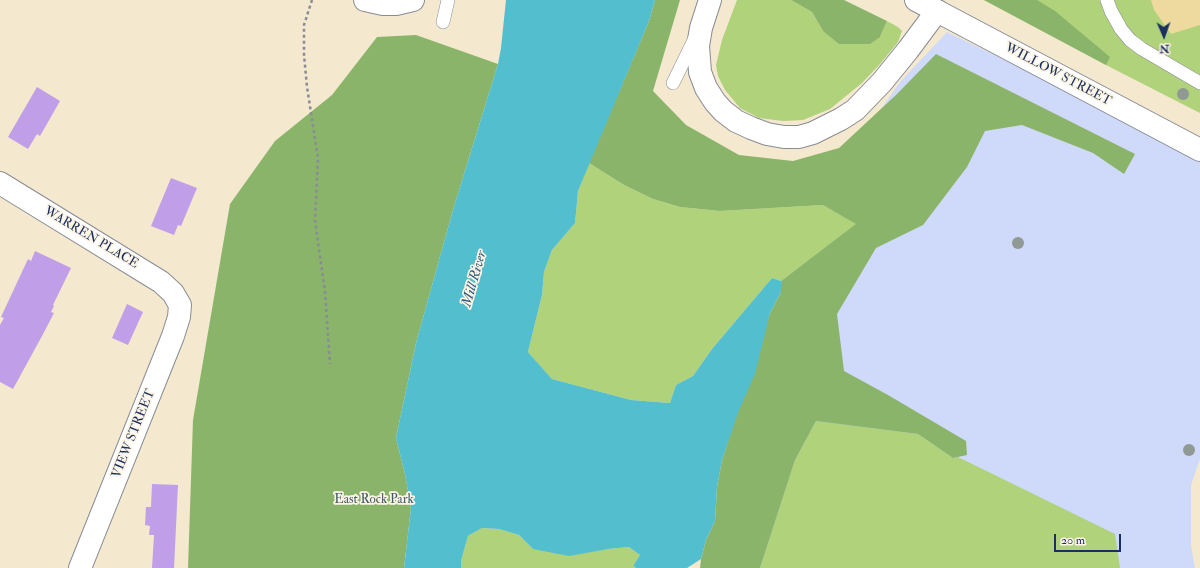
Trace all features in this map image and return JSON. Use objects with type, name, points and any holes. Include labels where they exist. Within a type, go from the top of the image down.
[{"type":"main road","points":[[366,0],[390,4],[412,0]]},
{"type":"main road","points":[[710,0],[701,28],[698,46],[700,72],[706,88],[719,107],[736,121],[751,128],[777,136],[799,136],[813,133],[855,110],[882,82],[921,34],[937,11]]},
{"type":"main road","name":"WILLOW STREET","points":[[916,0],[1200,150]]},
{"type":"main road","name":"WARREN PLACE","points":[[2,189],[162,282],[177,298]]},
{"type":"main road","name":"VIEW STREET","points":[[80,568],[177,325],[180,310],[177,298]]},
{"type":"lane","points":[[442,22],[448,0]]},
{"type":"lane","points":[[1107,0],[1121,29],[1130,40],[1142,49],[1200,83]]},
{"type":"lane","points":[[673,83],[701,28]]},
{"type":"path","points":[[312,0],[304,25],[304,55],[318,158],[315,220],[325,292],[330,364]]},
{"type":"shaded area","points":[[947,32],[1200,155],[1200,459],[1191,485],[1191,546],[1195,568],[716,568],[837,252],[809,183],[867,129],[900,82]]},
{"type":"green space","points":[[655,0],[680,0],[653,91],[686,125],[739,155],[793,161],[839,148],[897,94],[936,54],[1135,154],[1124,174],[1093,153],[1022,125],[985,131],[967,167],[923,225],[876,248],[837,314],[844,371],[966,441],[967,455],[953,458],[918,434],[816,421],[795,460],[760,568],[700,568],[706,540],[715,521],[717,487],[722,460],[770,313],[781,292],[781,281],[856,224],[823,205],[720,211],[680,207],[653,199],[624,185],[589,163],[649,21]]},
{"type":"green space","points":[[737,0],[791,0],[812,12],[823,31],[880,37],[887,21],[902,31],[898,42],[880,64],[862,83],[830,109],[803,120],[783,121],[759,118],[740,108],[725,90],[718,76],[716,65],[722,40]]},
{"type":"green space","points":[[791,0],[844,0],[887,21],[880,37],[870,44],[839,44],[823,31],[812,12]]},
{"type":"green space","points":[[984,0],[1200,0],[1200,113],[1106,65]]},
{"type":"green space","points":[[984,0],[1037,0],[1055,11],[1110,57],[1106,65]]},
{"type":"green space","name":"East Rock Park","points":[[416,35],[498,64],[453,210],[416,343],[396,438],[405,474],[411,508],[404,568],[188,568],[193,420],[230,204],[275,141],[332,95],[377,37]]},
{"type":"green space","points":[[589,163],[624,185],[653,199],[680,207],[720,211],[823,205],[857,224],[781,281],[772,278],[712,349],[693,376],[676,385],[670,403],[631,400],[552,379],[528,352],[542,295],[544,272],[552,250],[575,223],[578,191]]},
{"type":"green space","points":[[816,421],[918,434],[953,458],[958,457],[1115,534],[1120,568],[760,568],[795,460]]},
{"type":"green space","points":[[482,528],[499,529],[519,535],[533,549],[608,549],[629,547],[640,555],[633,566],[636,568],[461,568],[461,561],[468,536]]},
{"type":"sand","points":[[1151,0],[1200,0],[1200,25],[1171,34],[1154,10]]},
{"type":"water","name":"Mill River","points":[[506,0],[655,0],[649,21],[578,191],[575,223],[552,250],[544,272],[542,295],[528,352],[552,379],[631,400],[670,403],[676,385],[693,376],[712,349],[772,278],[781,281],[781,292],[770,313],[755,374],[739,410],[722,460],[717,487],[715,521],[706,540],[701,559],[687,568],[636,568],[633,566],[640,555],[629,547],[569,556],[533,549],[519,535],[499,529],[482,528],[468,536],[461,561],[461,568],[404,568],[411,508],[405,474],[396,438],[416,343],[453,210],[498,64]]},
{"type":"building","points":[[37,87],[60,101],[40,136],[37,134],[28,149],[8,137]]},
{"type":"building","points":[[171,178],[197,188],[181,226],[178,225],[174,235],[151,226]]},
{"type":"building","points":[[35,251],[71,268],[53,305],[54,306],[51,312],[54,313],[13,389],[0,382],[0,325],[4,318],[1,317],[28,259],[31,261]]},
{"type":"building","points":[[127,304],[143,312],[128,345],[112,338]]},
{"type":"building","points":[[152,484],[178,485],[174,568],[152,568],[154,535],[149,535],[150,526],[145,525],[146,507],[151,507]]}]
